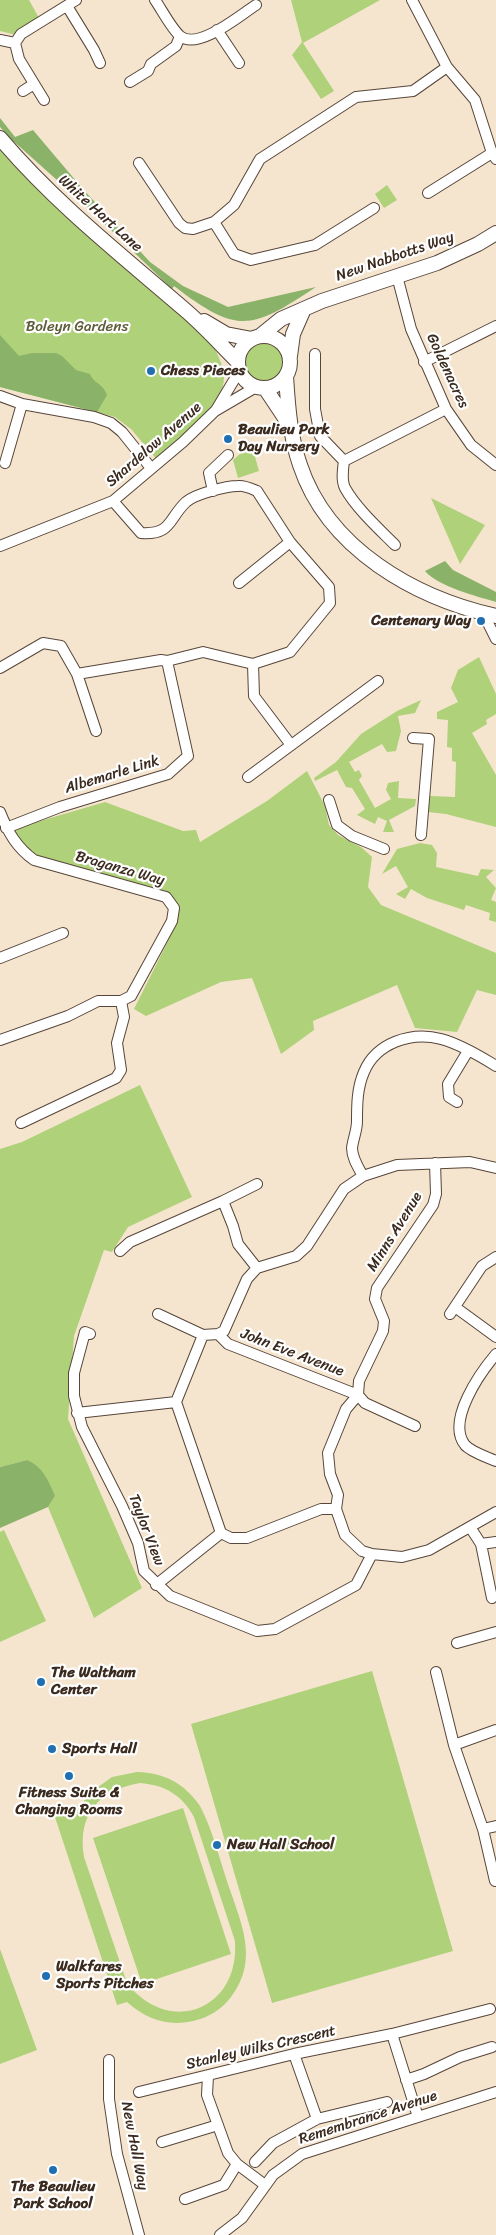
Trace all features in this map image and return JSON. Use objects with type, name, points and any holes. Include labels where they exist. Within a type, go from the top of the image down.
[{"type":"street","points":[[155,0],[180,36],[190,40],[204,38],[256,5]]},
{"type":"street","points":[[412,0],[447,68],[475,100],[494,156],[428,193]]},
{"type":"street","points":[[44,100],[19,59],[16,43],[21,34],[72,3],[100,63]]},
{"type":"street","points":[[217,30],[239,63]]},
{"type":"street","points":[[130,82],[148,71],[151,64],[176,46],[180,36]]},
{"type":"street","points":[[0,40],[16,43]]},
{"type":"street","points":[[139,163],[179,223],[185,228],[193,229],[214,222],[234,205],[260,159],[321,118],[356,97],[412,91],[447,68]]},
{"type":"street","points":[[23,91],[34,84]]},
{"type":"street","name":"White Hart Lane","points":[[0,138],[33,175],[113,248],[184,309],[239,366]]},
{"type":"street","points":[[214,222],[234,254],[251,260],[315,245],[374,208]]},
{"type":"street","name":"New Nabbotts Way","points":[[256,338],[281,319],[347,291],[437,264],[496,233]]},
{"type":"street","name":"Goldenacres","points":[[397,276],[411,329],[446,409],[471,445],[496,465]]},
{"type":"street","name":"White Hart Lane","points":[[184,309],[226,334],[256,338]]},
{"type":"street","points":[[304,309],[293,334],[290,365],[286,376],[290,425],[300,467],[317,503],[347,539],[374,563],[405,583],[442,600],[490,614],[496,639]]},
{"type":"street","points":[[424,362],[496,326]]},
{"type":"street","points":[[290,356],[283,344],[276,339],[256,338],[244,345],[239,366],[248,382],[261,387],[290,425]]},
{"type":"street","points":[[315,354],[315,409],[320,436],[344,461]]},
{"type":"street","name":"Shardelow Avenue","points":[[215,411],[239,366]]},
{"type":"street","points":[[261,387],[280,382],[286,376]]},
{"type":"street","name":"Shardelow Avenue","points":[[0,547],[113,501],[215,411],[261,387]]},
{"type":"street","points":[[0,396],[22,404],[94,417],[111,423],[122,432],[151,468]]},
{"type":"street","points":[[5,463],[22,404]]},
{"type":"street","points":[[344,461],[446,409]]},
{"type":"street","points":[[214,492],[209,473],[228,455]]},
{"type":"street","points":[[344,461],[342,472],[344,487],[372,522],[395,545]]},
{"type":"street","points":[[77,674],[167,661],[203,652],[253,664],[290,652],[330,603],[329,587],[290,542],[257,491],[240,486],[201,494],[186,502],[166,529],[154,534],[141,533],[113,501]]},
{"type":"street","points":[[239,583],[290,542]]},
{"type":"street","points":[[0,668],[43,643],[61,646],[77,674],[96,731]]},
{"type":"street","name":"Albemarle Link","points":[[6,828],[60,807],[168,774],[188,756],[167,661]]},
{"type":"street","points":[[253,664],[254,696],[292,745]]},
{"type":"street","points":[[248,777],[378,681]]},
{"type":"street","points":[[413,738],[429,739],[421,835]]},
{"type":"street","points":[[328,800],[337,825],[352,836],[384,850]]},
{"type":"street","name":"Braganza Way","points":[[0,812],[6,828],[21,851],[34,860],[166,897],[174,908],[172,921],[131,996],[122,1001]]},
{"type":"street","points":[[0,958],[63,933]]},
{"type":"street","points":[[0,1040],[68,1016],[98,1001],[122,1001],[124,1018],[117,1043],[121,1070],[116,1078],[21,1123]]},
{"type":"street","points":[[363,1176],[355,1162],[352,1148],[357,1131],[360,1090],[364,1072],[374,1055],[389,1044],[411,1037],[440,1038],[496,1066]]},
{"type":"street","points":[[457,1102],[448,1097],[444,1083],[468,1051]]},
{"type":"street","points":[[218,1334],[224,1331],[247,1278],[257,1268],[296,1256],[307,1246],[344,1189],[363,1176],[396,1166],[435,1163],[470,1162],[496,1168]]},
{"type":"street","name":"Minns Avenue","points":[[372,1554],[362,1551],[344,1535],[336,1508],[338,1495],[330,1474],[328,1453],[346,1409],[358,1395],[360,1381],[383,1331],[384,1321],[375,1300],[377,1288],[433,1205],[436,1194],[435,1163]]},
{"type":"street","points":[[120,1251],[130,1242],[257,1184]]},
{"type":"street","points":[[223,1201],[238,1244],[257,1268]]},
{"type":"street","points":[[496,1256],[482,1266],[452,1310],[496,1337]]},
{"type":"street","name":"John Eve Avenue","points":[[158,1314],[203,1335],[218,1334],[228,1344],[358,1395],[365,1403],[415,1426]]},
{"type":"street","name":"Taylor View","points":[[90,1334],[85,1332],[74,1373],[74,1396],[77,1413],[138,1543],[144,1572],[170,1596],[257,1631],[275,1629],[356,1585],[372,1554]]},
{"type":"street","points":[[203,1335],[176,1402],[221,1533],[231,1538],[247,1538],[321,1509],[336,1508]]},
{"type":"street","points":[[496,1354],[480,1373],[458,1419],[458,1433],[466,1446],[496,1461]]},
{"type":"street","points":[[77,1413],[176,1402]]},
{"type":"street","points":[[372,1554],[402,1557],[429,1550],[496,1512]]},
{"type":"street","points":[[470,1527],[481,1544],[492,1598]]},
{"type":"street","points":[[156,1585],[221,1533]]},
{"type":"street","points":[[481,1544],[496,1542]]},
{"type":"street","points":[[457,1644],[496,1632]]},
{"type":"street","points":[[436,1672],[454,1745],[483,1829],[495,1881]]},
{"type":"street","points":[[454,1745],[496,1730]]},
{"type":"street","points":[[483,1829],[496,1826]]},
{"type":"street","name":"Stanley Wilks Crescent","points":[[139,2092],[294,2054],[392,2034],[490,2009]]},
{"type":"street","points":[[392,2034],[418,2118]]},
{"type":"street","points":[[406,2080],[424,2074],[460,2057],[492,2048]]},
{"type":"street","points":[[294,2054],[317,2119]]},
{"type":"street","name":"New Hall Way","points":[[109,2060],[109,2099],[117,2154],[139,2235]]},
{"type":"street","points":[[208,2076],[207,2095],[228,2153],[236,2164],[265,2185]]},
{"type":"street","name":"Remembrance Avenue","points":[[220,2235],[242,2218],[273,2175],[302,2154],[496,2092]]},
{"type":"street","points":[[255,2162],[273,2143],[317,2119],[387,2102]]},
{"type":"street","points":[[162,2142],[218,2125]]},
{"type":"street","points":[[184,2199],[224,2185],[236,2164]]},
{"type":"green space","points":[[0,0],[29,0],[39,18],[19,29],[16,35],[0,31]]},
{"type":"green space","points":[[291,0],[380,0],[303,43],[334,91],[321,99],[292,55],[302,42]]},
{"type":"green space","points":[[0,118],[15,137],[33,130],[82,188],[150,262],[183,286],[228,307],[316,287],[275,312],[259,318],[245,321],[230,319],[214,313],[174,286],[172,289],[86,206],[11,139],[0,127]]},
{"type":"green space","name":"Boleyn Gardens","points":[[0,147],[211,341],[224,377],[217,400],[199,423],[158,461],[131,429],[115,417],[0,387]]},
{"type":"green space","points":[[387,185],[397,200],[384,208],[375,194]]},
{"type":"green space","points":[[0,335],[19,356],[32,353],[56,353],[62,356],[76,370],[90,374],[107,395],[97,412],[0,387]]},
{"type":"green space","points":[[268,342],[275,345],[281,351],[284,362],[283,370],[275,379],[268,382],[260,382],[253,379],[245,370],[244,358],[247,351],[256,343]]},
{"type":"green space","points":[[249,446],[252,446],[259,471],[238,478],[233,460]]},
{"type":"green space","points":[[431,498],[485,525],[460,564]]},
{"type":"green space","points":[[445,561],[453,570],[496,592],[496,602],[448,586],[431,577],[425,571]]},
{"type":"green space","points":[[479,657],[496,694],[496,714],[486,720],[487,724],[472,733],[496,775],[496,827],[446,814],[428,812],[430,796],[455,797],[456,762],[452,761],[452,748],[447,747],[448,720],[437,719],[437,712],[458,702],[451,688],[458,670]]},
{"type":"green space","points":[[421,700],[415,713],[398,716],[401,731],[396,751],[387,752],[382,744],[349,762],[355,772],[359,770],[362,776],[359,780],[375,808],[391,799],[386,790],[388,783],[399,781],[398,798],[416,799],[415,806],[389,820],[394,832],[383,832],[387,821],[378,817],[375,824],[357,815],[365,809],[352,788],[346,787],[337,770],[315,781],[314,778],[336,762],[361,734],[397,711]]},
{"type":"green space","points":[[307,771],[325,806],[329,825],[338,835],[361,847],[372,857],[368,887],[381,905],[496,953],[496,995],[477,990],[457,1032],[415,1028],[397,985],[313,1021],[314,1030],[281,1054],[252,978],[221,982],[146,1016],[134,1009],[177,923],[179,905],[166,891],[38,856],[17,839],[16,828],[105,802],[183,831],[196,830],[200,842],[267,801]]},
{"type":"green space","points":[[420,843],[432,845],[437,853],[436,867],[478,876],[481,869],[494,870],[486,877],[496,888],[491,900],[496,902],[496,922],[489,920],[490,913],[466,905],[464,910],[427,898],[411,889],[405,899],[396,894],[408,887],[396,866],[382,874],[397,849]]},
{"type":"green space","points":[[140,1085],[192,1197],[128,1227],[112,1252],[104,1250],[74,1336],[68,1419],[142,1588],[94,1618],[48,1507],[55,1496],[27,1460],[0,1467],[0,1149],[22,1142]]},
{"type":"green space","points":[[27,1460],[41,1470],[55,1496],[48,1507],[0,1528],[0,1467]]},
{"type":"green space","points":[[4,1530],[46,1621],[0,1642],[0,1532]]},
{"type":"green space","points":[[372,1671],[453,1951],[272,2003],[191,1724]]},
{"type":"green space","points":[[137,1772],[165,1777],[180,1785],[194,1798],[208,1824],[241,1923],[246,1953],[245,1968],[240,1982],[231,1997],[219,2009],[204,2018],[184,2023],[166,2022],[142,2013],[127,2002],[117,2005],[54,1814],[81,1804],[94,1790],[112,1777]],"holes":[[[140,1783],[172,1792],[184,1803],[194,1817],[235,1941],[234,1965],[226,1984],[214,1999],[199,2008],[181,2012],[162,2009],[144,2000],[127,1983],[84,1857],[84,1828],[94,1806],[113,1791]]]},
{"type":"green space","points":[[183,1808],[231,1954],[142,1984],[93,1838]]},
{"type":"green space","points":[[0,1949],[37,2050],[0,2064]]},
{"type":"place","name":"Chess Pieces","points":[[151,371]]},
{"type":"place","name":"Beaulieu Park Day Nursery","points":[[228,439]]},
{"type":"place","name":"Centenary Way","points":[[481,621]]},
{"type":"place","name":"The Waltham Center","points":[[41,1682]]},
{"type":"place","name":"Sports Hall","points":[[52,1749]]},
{"type":"place","name":"Fitness Suite & Changing Rooms","points":[[69,1776]]},
{"type":"place","name":"New Hall School","points":[[217,1845]]},
{"type":"place","name":"Walkfares Sports Pitches","points":[[46,1976]]},
{"type":"place","name":"The Beaulieu Park School","points":[[53,2170]]}]
